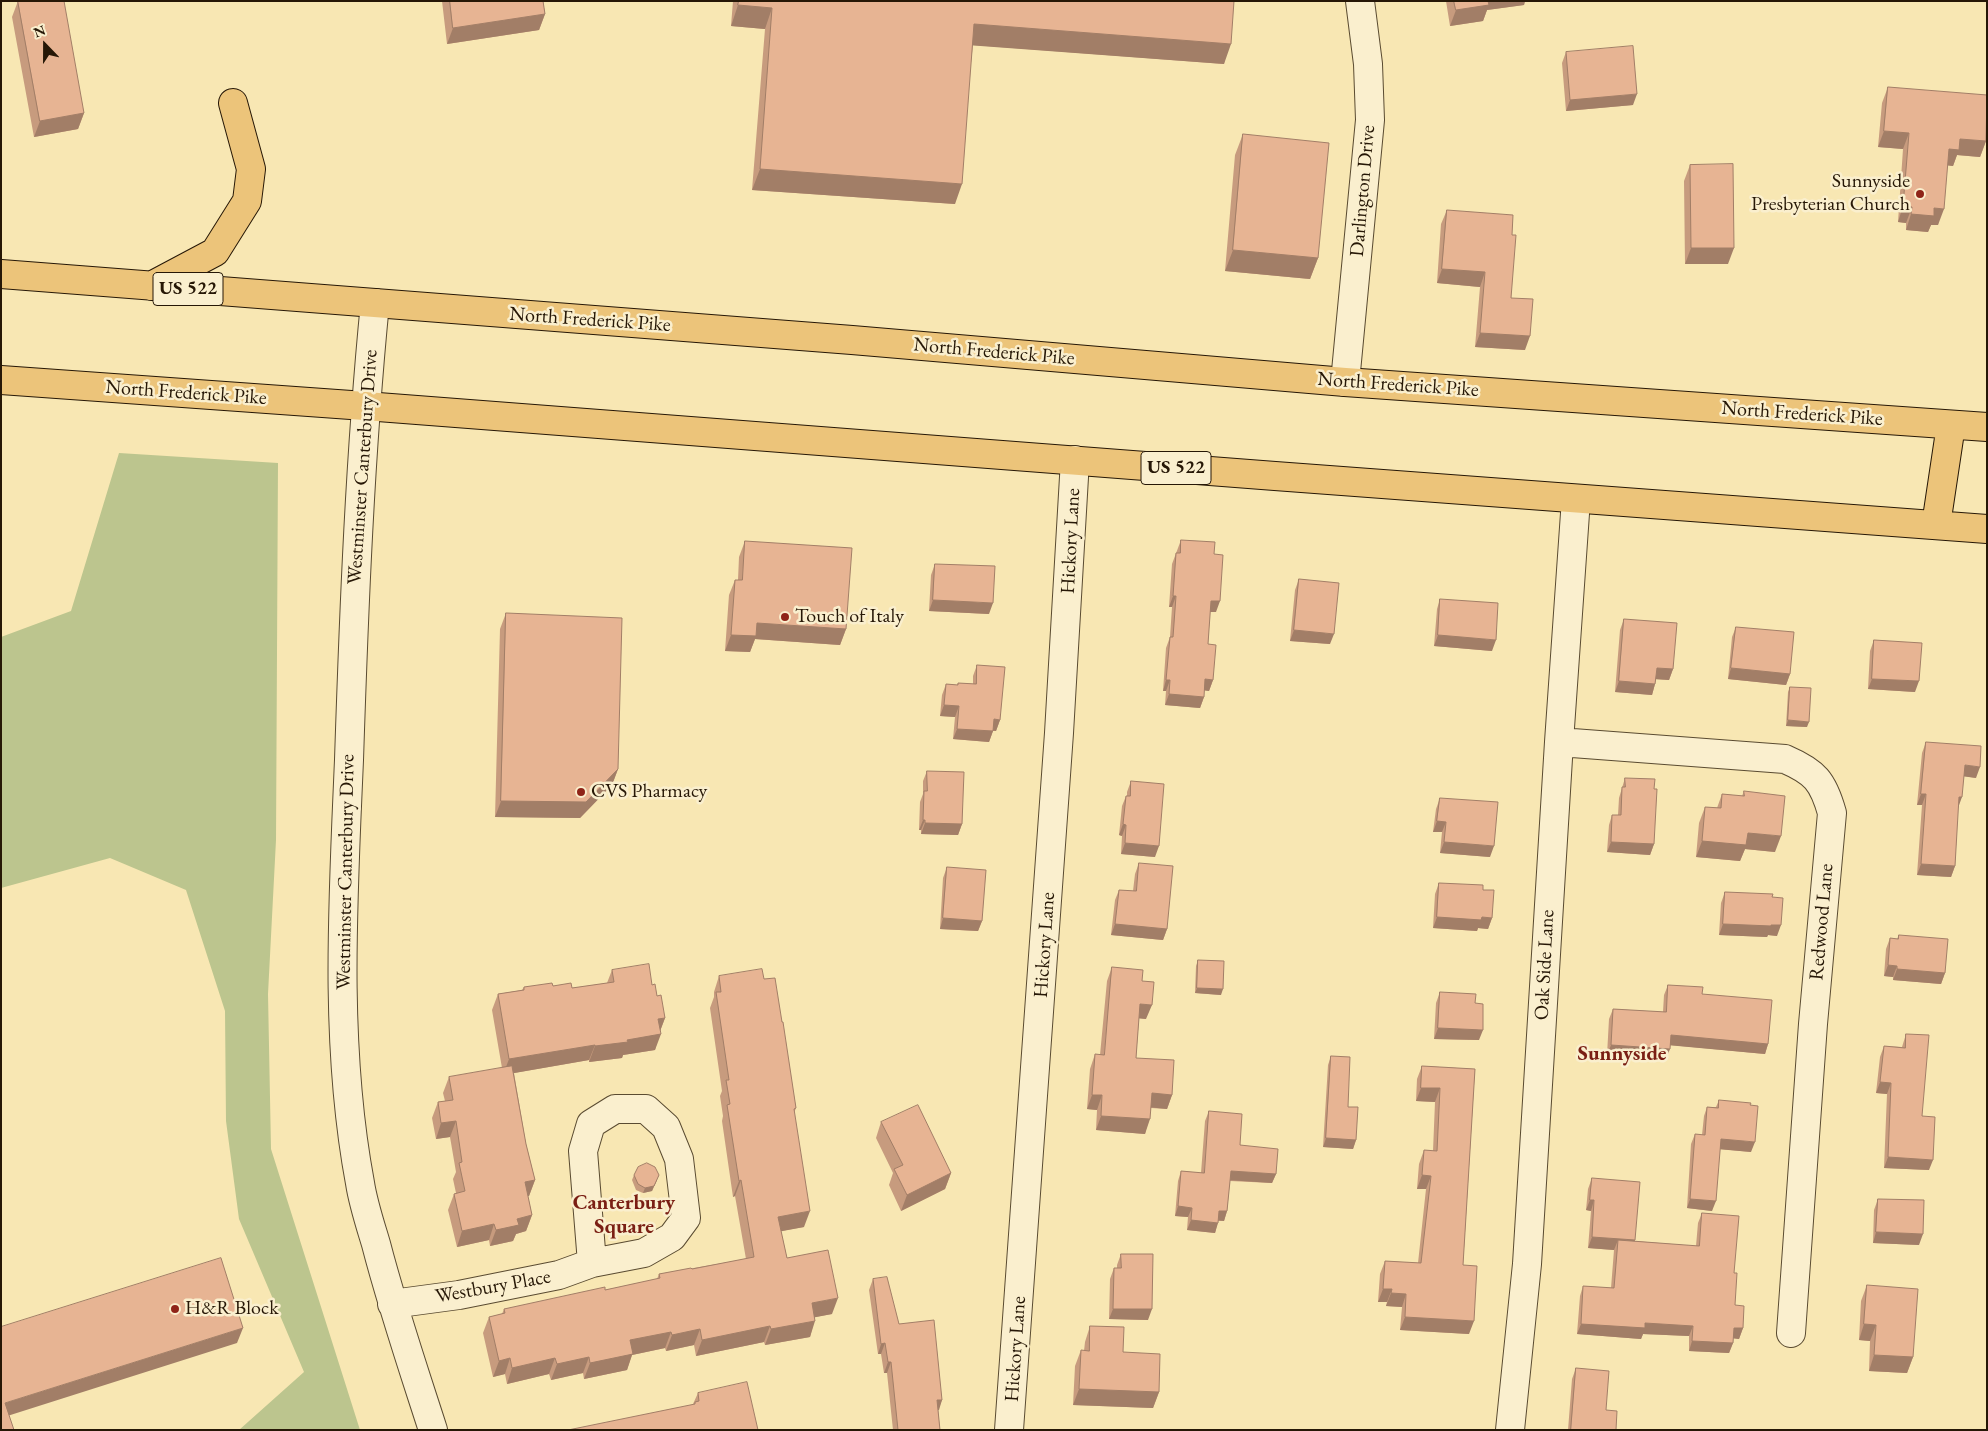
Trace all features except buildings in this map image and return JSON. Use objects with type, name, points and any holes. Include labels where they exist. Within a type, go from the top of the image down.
[{"type":"main road","points":[[150,286],[215,252],[247,201],[250,170],[234,103]]},
{"type":"main road","name":"North Frederick Pike","points":[[1,274],[1346,382],[1987,427]]},
{"type":"main road","name":"North Frederick Pike","points":[[1,380],[1987,529]]},
{"type":"main road","points":[[1936,525],[1950,425]]},
{"type":"street","name":"Darlington Drive","points":[[1346,382],[1370,120],[1368,64],[1360,1]]},
{"type":"street","name":"Westminster Canterbury Drive","points":[[375,303],[365,406],[354,608],[344,887],[343,995],[349,1103],[360,1184],[392,1304],[433,1430]]},
{"type":"street","name":"Hickory Lane","points":[[1009,1430],[1060,733],[1075,460]]},
{"type":"street","name":"Oak Side Lane","points":[[1510,1430],[1527,1264],[1576,499]]},
{"type":"street","name":"Redwood Lane","points":[[1559,742],[1785,759],[1803,767],[1816,777],[1827,793],[1832,813],[1813,1024],[1791,1333]]},
{"type":"street","name":"Westbury Place","points":[[392,1304],[459,1295],[559,1275],[592,1263],[644,1253],[672,1237],[686,1218],[679,1159],[666,1127],[646,1109],[615,1109],[591,1124],[583,1151],[592,1263]]},
{"type":"green space","points":[[119,453],[278,463],[276,840],[268,994],[271,1149],[360,1430],[239,1430],[304,1372],[239,1219],[226,1121],[225,1011],[186,890],[110,858],[1,888],[1,637],[71,611]]},
{"type":"place","name":"Sunnyside Presbyterian Church","points":[[1920,194]]},
{"type":"place","name":"Touch of Italy","points":[[785,617]]},
{"type":"place","name":"CVS Pharmacy","points":[[581,792]]},
{"type":"place","name":"H&R Block","points":[[175,1309]]},
{"type":"district","name":"Sunnyside","points":[[1622,1054]]},
{"type":"district","name":"Canterbury Square","points":[[624,1215]]}]
